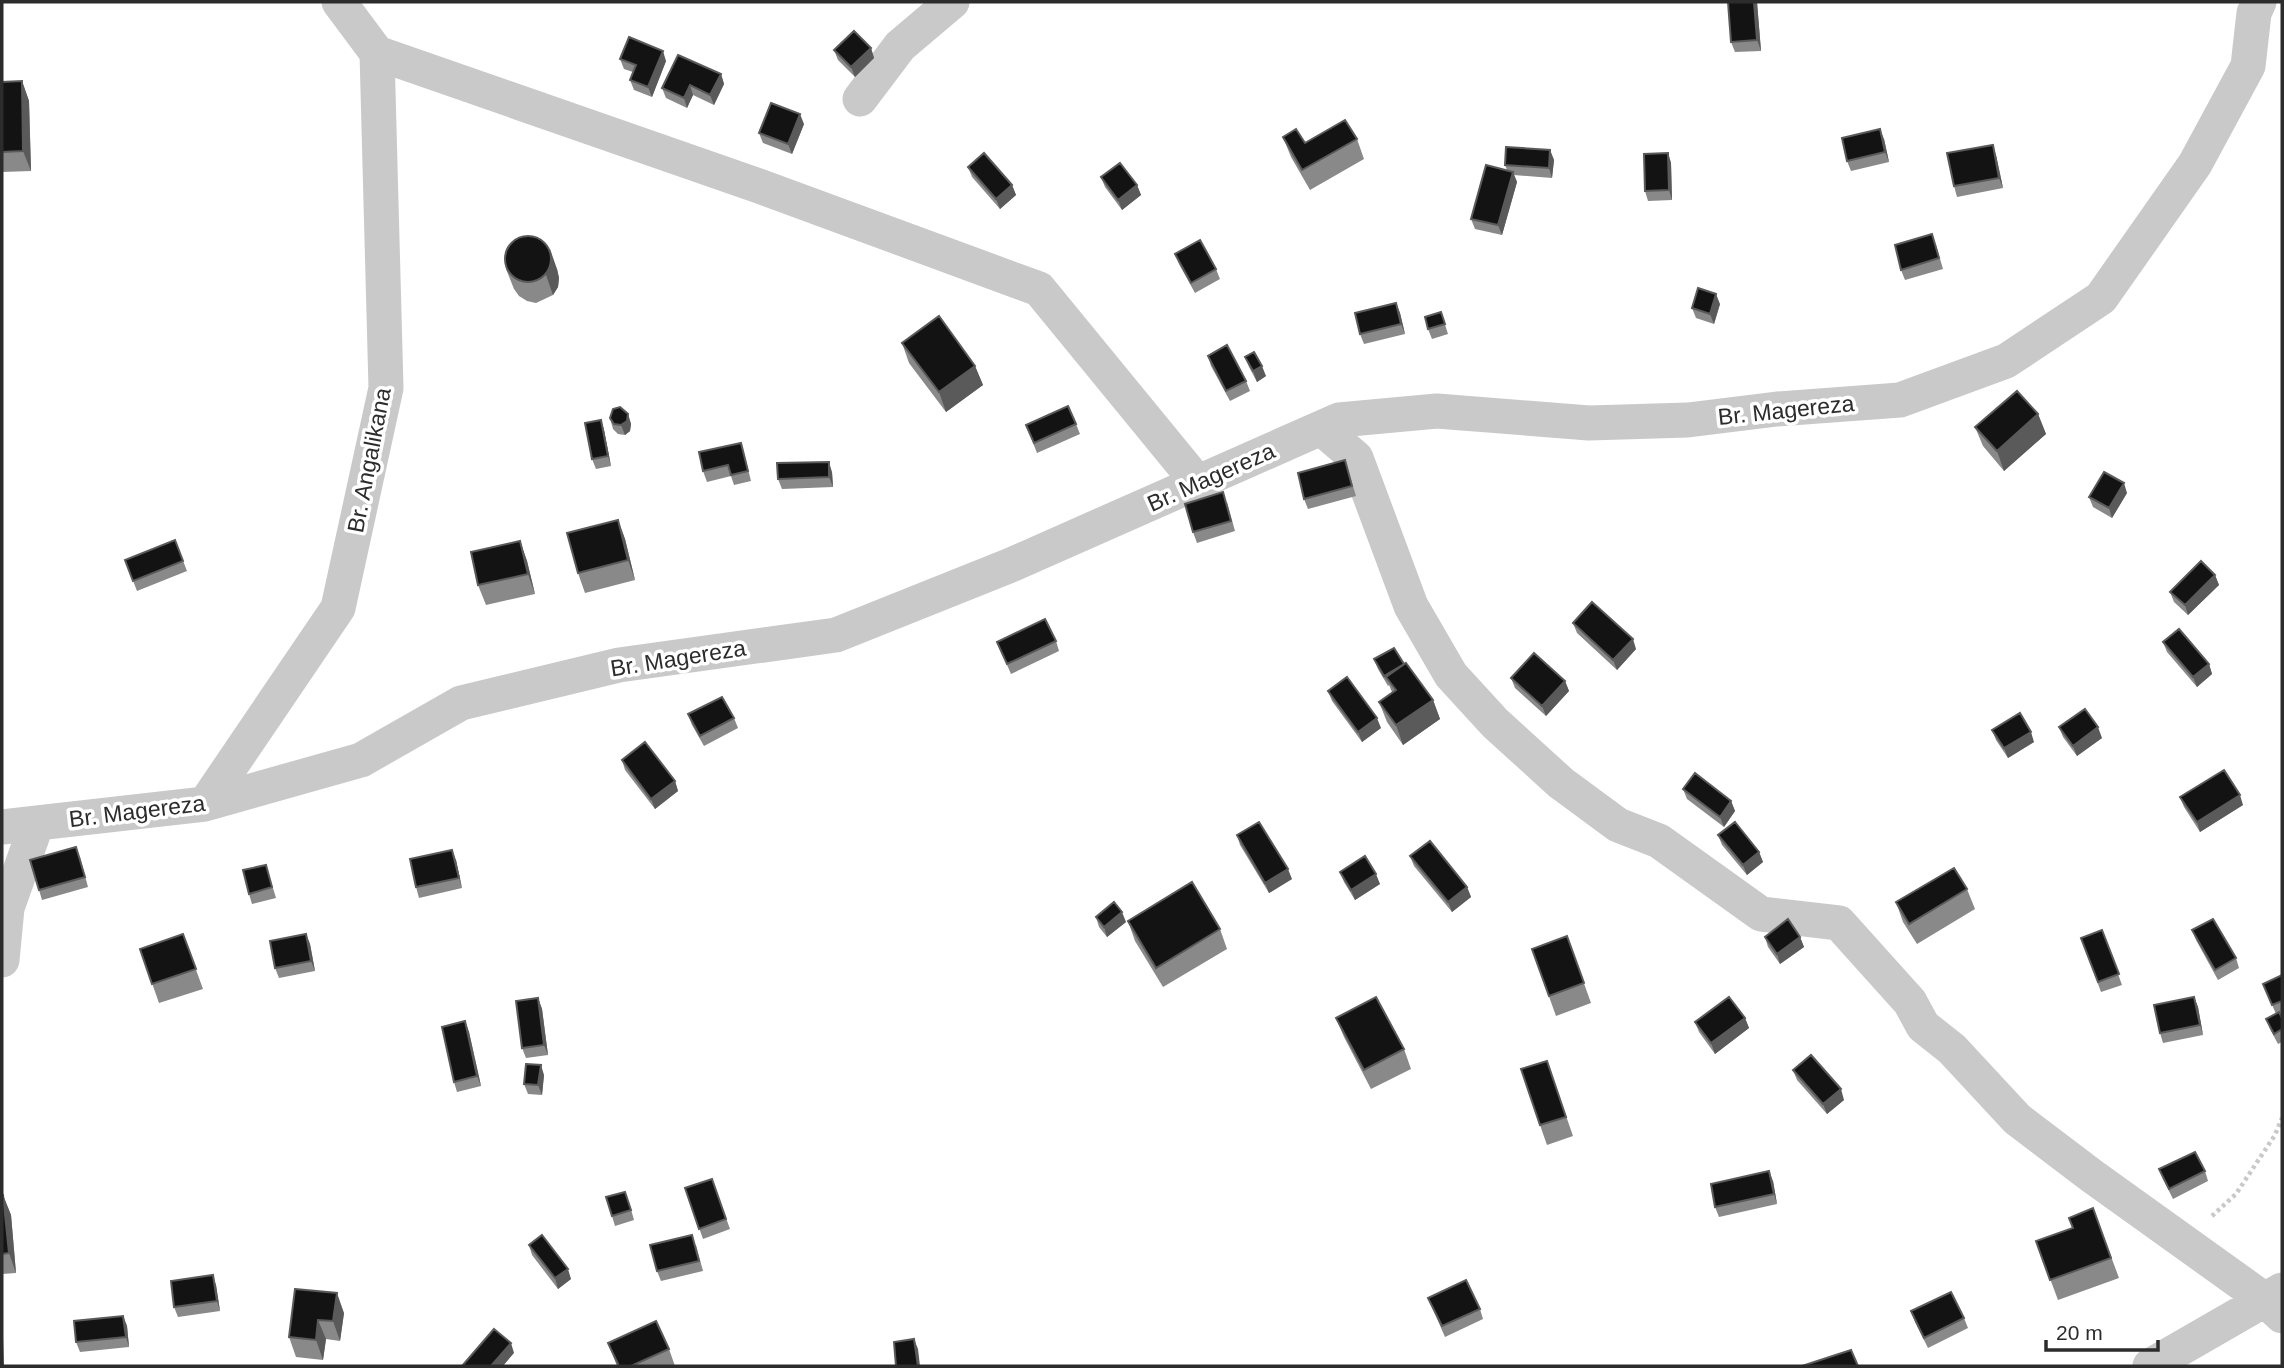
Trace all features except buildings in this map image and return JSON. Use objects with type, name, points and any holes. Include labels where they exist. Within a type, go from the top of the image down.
[{"type":"street","points":[[339,2],[377,53],[759,186],[1039,289],[1198,483]]},
{"type":"street","points":[[860,99],[900,46],[952,2]]},
{"type":"street","name":"Br. Magereza","points":[[2,827],[205,804],[361,760],[461,703],[619,665],[836,635],[1011,565],[1339,420],[1437,411],[1588,423],[1676,421],[1777,409],[1900,400],[2006,361],[2101,298],[2188,175],[2248,66],[2254,13],[2259,2]]},
{"type":"street","name":"Br. Angalikana","points":[[205,804],[338,608],[386,388],[377,53]]},
{"type":"street","points":[[1321,428],[1356,458],[1411,606],[1451,675],[1495,723],[1561,783],[1618,825],[1659,841],[1761,914],[1839,923],[1910,1002],[1923,1026],[1951,1049],[2017,1119],[2092,1176],[2276,1302],[2150,1366]]},
{"type":"street","points":[[2,960],[8,908],[37,823]]},
{"type":"path","points":[[2184,1241],[2236,1194],[2275,1135],[2282,1118]]}]
